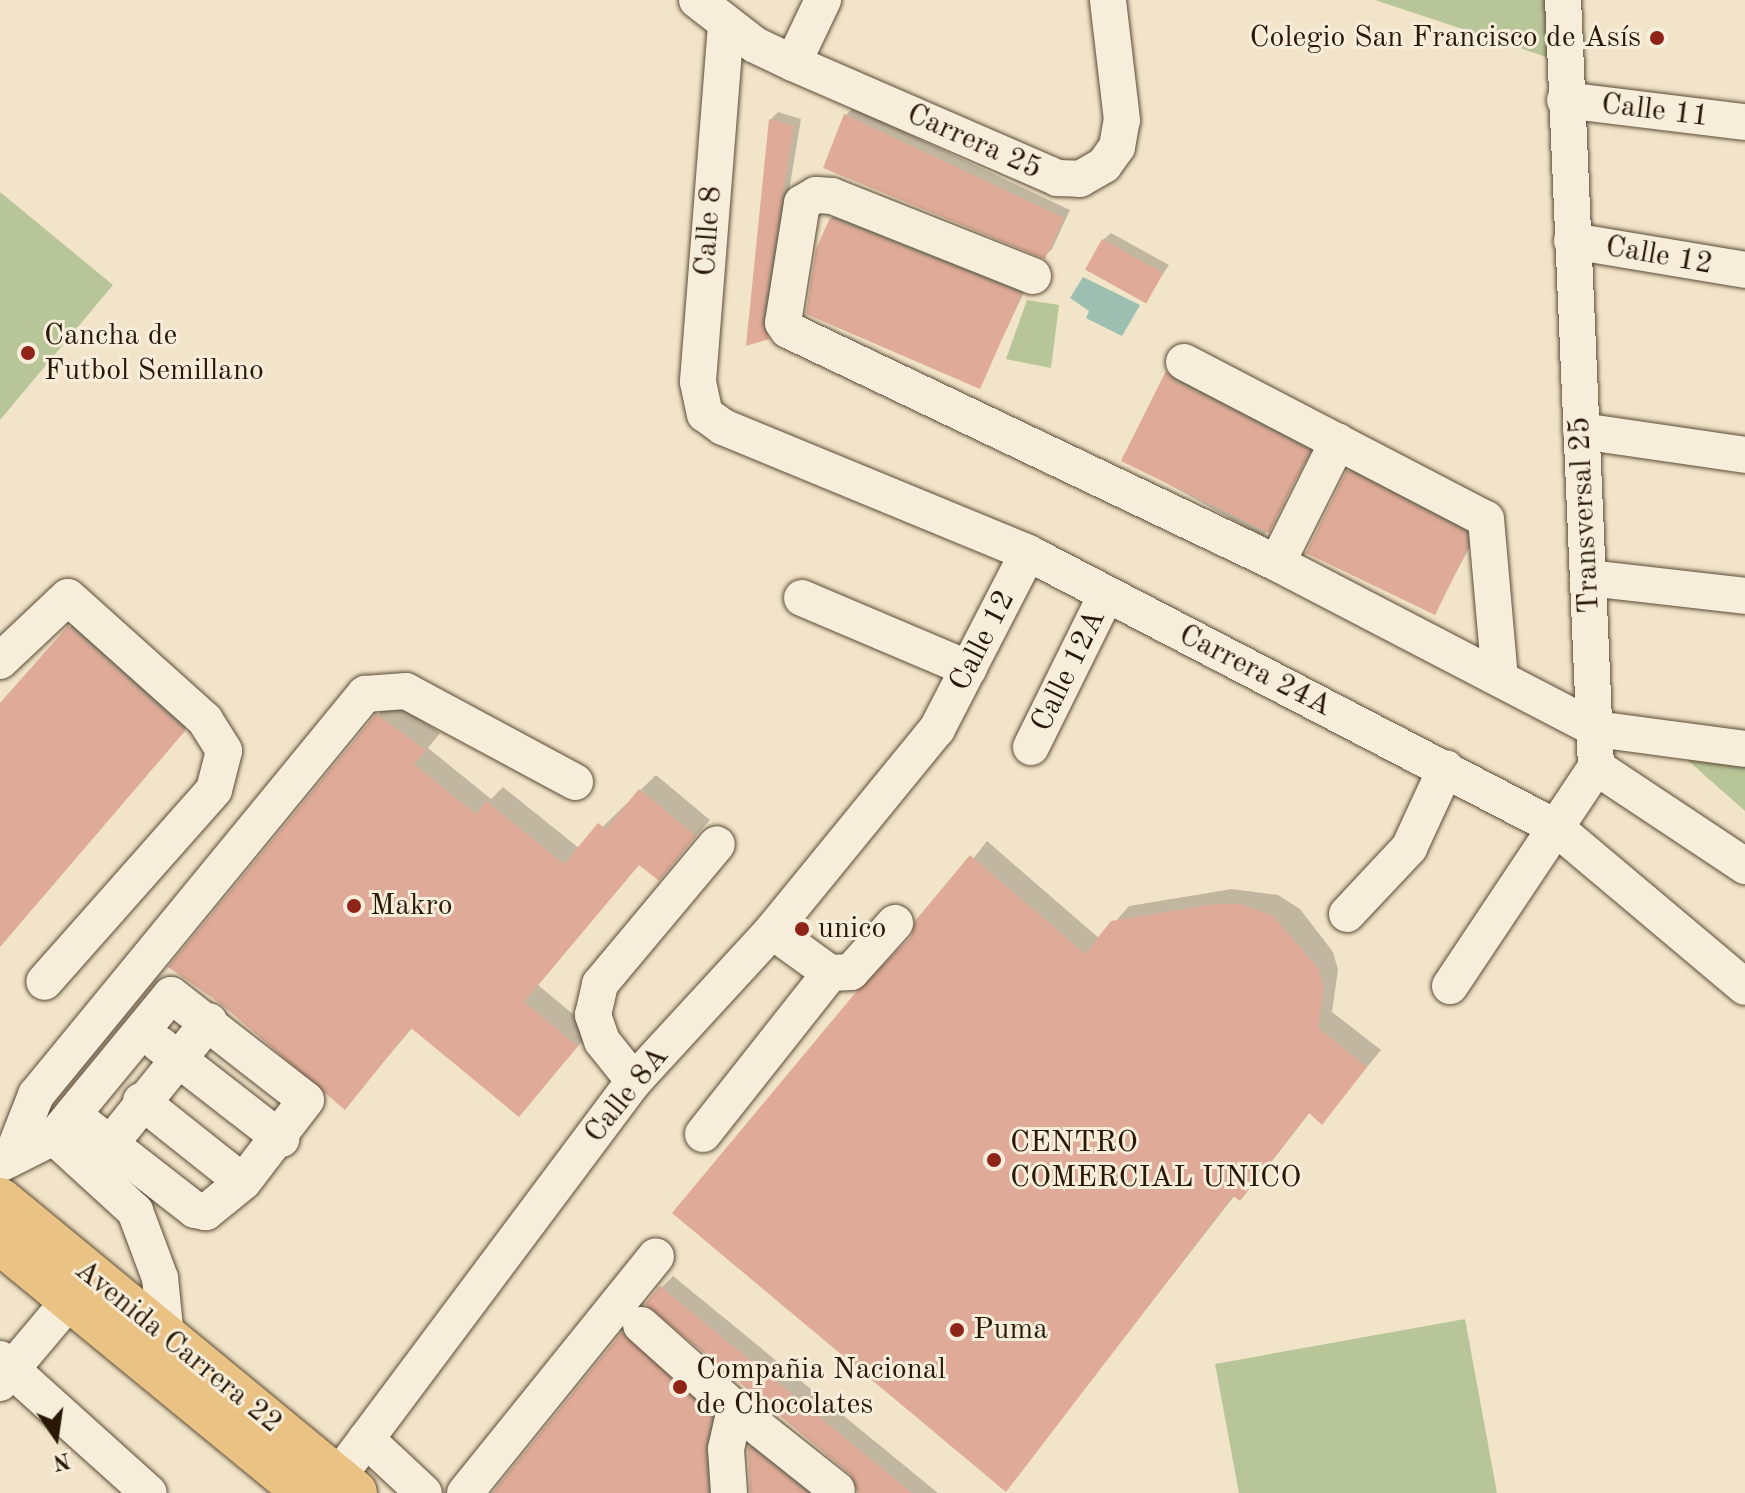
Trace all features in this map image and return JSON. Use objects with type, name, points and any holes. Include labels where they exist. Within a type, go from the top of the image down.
[{"type":"main road","name":"Avenida Carrera 22","points":[[0,1200],[166,1337],[333,1488]]},
{"type":"main road","name":"Avenida Carrera 22","points":[[0,1242],[70,1300],[333,1488]]},
{"type":"street","name":"Carrera 25","points":[[697,0],[726,25],[793,63],[1057,178],[1080,179],[1104,165],[1117,147],[1122,120],[1108,0]]},
{"type":"street","points":[[793,63],[823,0]]},
{"type":"street","name":"Transversal 25","points":[[1563,0],[1596,767]]},
{"type":"street","name":"Calle 8","points":[[723,427],[705,414],[698,382],[726,25]]},
{"type":"street","name":"Calle 11","points":[[1565,100],[1745,122]]},
{"type":"street","points":[[1033,276],[832,196],[816,195],[802,203],[783,323],[788,330],[1277,563],[1596,729],[1745,749]]},
{"type":"street","name":"Calle 12","points":[[1572,241],[1745,270]]},
{"type":"street","points":[[1184,362],[1486,519],[1500,678]]},
{"type":"street","name":"Carrera 24A","points":[[723,427],[1028,553],[1555,827],[1745,987]]},
{"type":"street","points":[[1581,431],[1745,455]]},
{"type":"street","points":[[1277,563],[1338,441]]},
{"type":"street","name":"Calle 12","points":[[937,729],[1028,553]]},
{"type":"street","points":[[1588,578],[1745,596]]},
{"type":"street","name":"Calle 12A","points":[[1031,747],[1106,595]]},
{"type":"street","points":[[0,661],[59,600],[68,597],[205,720],[224,751],[214,790],[44,982]]},
{"type":"street","points":[[802,598],[969,669]]},
{"type":"street","points":[[6,1160],[36,1095],[365,694],[406,691],[575,782]]},
{"type":"street","name":"Calle 8A","points":[[333,1488],[366,1439],[634,1081],[772,931],[937,729]]},
{"type":"street","points":[[1450,986],[1596,767],[1745,866]]},
{"type":"street","points":[[1347,914],[1409,848],[1446,768]]},
{"type":"street","points":[[634,1081],[602,1041],[593,1015],[600,984],[717,844]]},
{"type":"street","points":[[772,931],[830,973],[851,972],[895,923]]},
{"type":"street","points":[[703,1134],[830,973]]},
{"type":"street","points":[[6,1160],[63,1126],[171,995],[303,1093],[305,1107],[281,1139],[215,1209],[195,1210],[100,1156],[63,1126]]},
{"type":"street","points":[[100,1156],[141,1101],[209,1021]]},
{"type":"street","points":[[141,1030],[281,1139]]},
{"type":"street","points":[[141,1101],[243,1182]]},
{"type":"street","points":[[100,1156],[145,1232],[160,1278],[166,1337]]},
{"type":"street","points":[[465,1493],[656,1256]]},
{"type":"street","points":[[70,1300],[4,1371],[149,1493]]},
{"type":"street","points":[[641,1325],[735,1409],[837,1490]]},
{"type":"street","points":[[729,1493],[726,1449],[735,1409]]},
{"type":"street","points":[[366,1439],[424,1493]]},
{"type":"shaded area","points":[[1375,0],[1567,0],[1571,65]]},
{"type":"shaded area","name":"Cancha de Futbol Semillano","points":[[0,192],[113,285],[0,420]]},
{"type":"shaded area","points":[[1083,277],[1140,305],[1122,336],[1086,318],[1089,311],[1070,298]]},
{"type":"shaded area","points":[[1027,300],[1059,305],[1051,368],[1006,359]]},
{"type":"shaded area","points":[[1684,757],[1745,764],[1745,811]]},
{"type":"shaded area","points":[[1465,1319],[1497,1493],[1239,1493],[1215,1364]]},
{"type":"building","points":[[844,114],[1064,218],[1045,259],[823,168]]},
{"type":"building","points":[[769,119],[794,126],[762,320],[769,339],[746,346]]},
{"type":"building","points":[[830,218],[1022,294],[980,389],[806,314],[816,249]]},
{"type":"building","points":[[1102,239],[1163,273],[1146,304],[1085,270]]},
{"type":"building","points":[[1166,371],[1174,381],[1310,451],[1269,533],[1121,461]]},
{"type":"building","points":[[1347,470],[1466,532],[1468,548],[1435,615],[1306,553]]},
{"type":"building","points":[[68,626],[185,731],[0,947],[0,703]]},
{"type":"building","name":"Makro","points":[[376,714],[426,750],[414,764],[476,814],[486,801],[564,864],[598,823],[606,829],[639,789],[696,836],[659,881],[639,865],[524,1002],[578,1046],[519,1117],[411,1028],[345,1110],[221,1004],[168,967]]},
{"type":"building","name":"CENTRO COMERCIAL UNICO","points":[[970,855],[1085,954],[1111,921],[1215,904],[1240,904],[1273,916],[1318,968],[1324,987],[1318,1028],[1367,1067],[1322,1125],[1309,1113],[1240,1201],[1233,1196],[1006,1492],[672,1213],[856,992],[911,937],[915,921]]},
{"type":"building","points":[[660,1286],[912,1493],[858,1493],[850,1474],[645,1304]]},
{"type":"building","points":[[622,1332],[712,1416],[705,1450],[708,1493],[492,1493]]},
{"type":"building","points":[[748,1446],[807,1493],[750,1493]]},
{"type":"place","name":"Colegio San Francisco de Asís","points":[[1657,38]]},
{"type":"place","name":"Cancha de Futbol Semillano","points":[[28,353]]},
{"type":"place","name":"Makro","points":[[354,906]]},
{"type":"place","name":"unico","points":[[802,929]]},
{"type":"place","name":"CENTRO COMERCIAL UNICO","points":[[994,1160]]},
{"type":"place","name":"Puma","points":[[957,1330]]},
{"type":"place","name":"Compañia Nacional de Chocolates","points":[[680,1387]]}]
